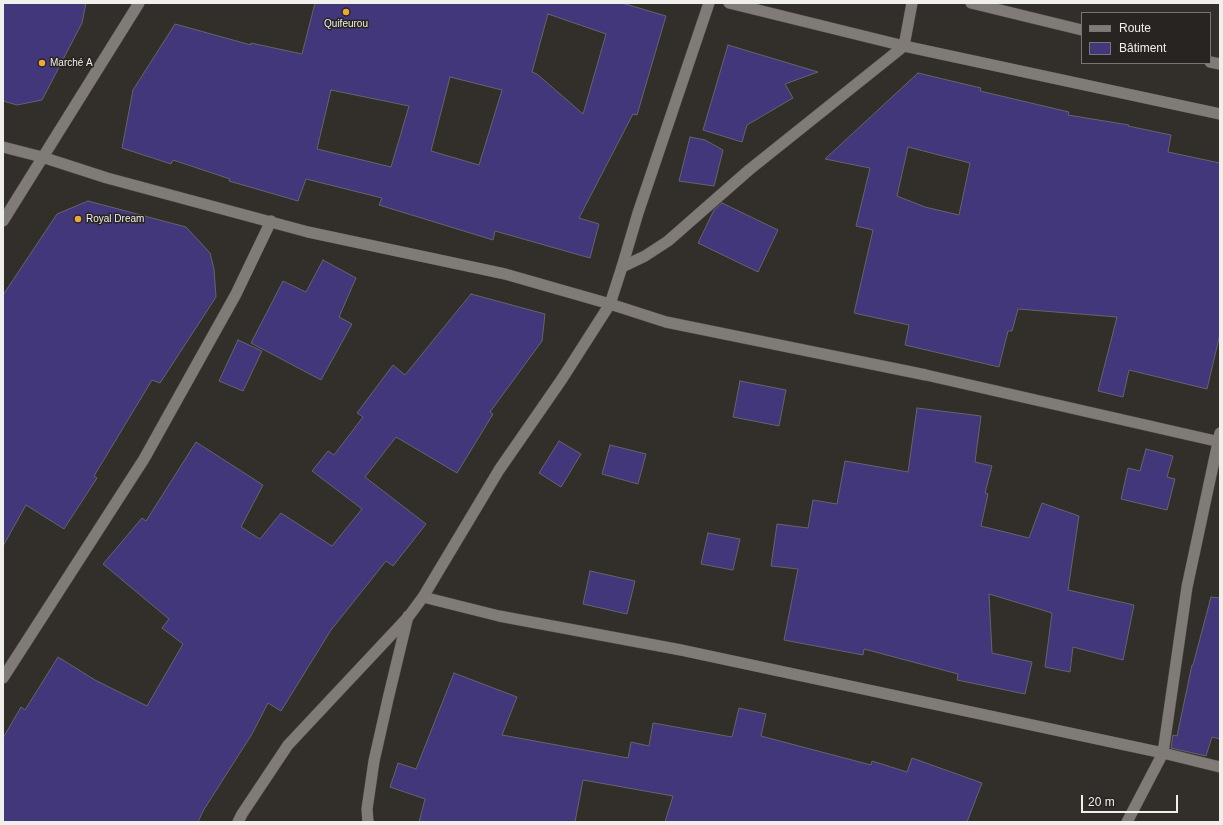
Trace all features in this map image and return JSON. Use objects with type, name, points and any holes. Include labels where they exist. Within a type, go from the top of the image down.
[{"type":"street","points":[[3,221],[139,3]]},
{"type":"street","points":[[238,822],[288,745],[408,616],[423,597],[499,470],[562,380],[610,304],[638,213],[709,3]]},
{"type":"street","points":[[729,3],[904,46],[1220,114]]},
{"type":"street","points":[[622,266],[645,256],[668,240],[750,170],[904,46],[912,3]]},
{"type":"street","points":[[971,3],[1081,30]]},
{"type":"street","points":[[3,147],[42,157],[107,178],[316,233],[505,274],[610,304],[666,322],[926,375],[1219,439],[1188,587],[1163,752],[1127,822]]},
{"type":"street","points":[[3,678],[144,459],[236,294],[271,221]]},
{"type":"street","points":[[423,597],[499,616],[688,652],[1163,752],[1220,767]]},
{"type":"street","points":[[368,822],[367,809],[374,761],[408,616]]},
{"type":"building","name":"Marché A","points":[[3,3],[86,3],[82,23],[42,100],[17,105],[3,101]]},
{"type":"building","points":[[315,3],[622,3],[666,16],[637,115],[633,114],[579,218],[599,224],[590,258],[495,231],[493,240],[379,205],[382,198],[306,179],[298,201],[229,181],[230,179],[173,160],[171,164],[122,148],[133,90],[175,24],[251,45],[251,43],[302,54]],"holes":[[[548,14],[606,34],[583,114],[537,74],[532,72]],[[450,77],[502,90],[479,165],[431,151]],[[331,90],[409,106],[391,167],[317,149]]]},
{"type":"building","points":[[728,45],[818,72],[785,84],[793,98],[747,125],[742,142],[703,130]]},
{"type":"building","points":[[918,73],[981,88],[980,91],[1069,112],[1068,115],[1129,125],[1128,126],[1171,135],[1168,152],[1220,163],[1220,334],[1207,389],[1129,370],[1123,397],[1098,391],[1117,317],[1018,309],[1012,331],[1008,331],[999,367],[905,345],[909,325],[854,313],[873,230],[856,226],[870,168],[825,159]],"holes":[[[908,147],[970,163],[959,215],[925,207],[897,196]]]},
{"type":"building","points":[[690,137],[705,140],[723,150],[714,186],[679,181]]},
{"type":"building","points":[[88,201],[186,227],[210,253],[214,269],[216,297],[160,383],[152,380],[94,476],[97,478],[64,529],[26,505],[3,546],[3,295],[57,214]]},
{"type":"building","points":[[722,203],[778,230],[758,272],[698,243],[714,210]]},
{"type":"building","points":[[323,260],[356,278],[339,317],[352,324],[321,380],[251,343],[283,281],[306,292]]},
{"type":"building","points":[[471,294],[545,314],[542,341],[490,412],[493,414],[457,473],[396,437],[365,477],[426,524],[393,566],[386,561],[331,630],[281,711],[268,703],[252,734],[203,811],[198,822],[3,822],[3,738],[21,707],[25,710],[58,657],[95,680],[147,706],[183,644],[162,628],[169,619],[103,564],[142,518],[146,521],[196,442],[263,485],[241,527],[260,539],[281,513],[332,546],[362,509],[312,471],[328,451],[334,455],[363,417],[357,413],[393,365],[405,375]]},
{"type":"building","points":[[238,340],[262,351],[243,391],[219,381]]},
{"type":"building","points":[[740,381],[786,390],[779,426],[733,417]]},
{"type":"building","points":[[917,408],[981,416],[975,462],[992,466],[985,493],[988,494],[981,526],[1029,538],[1042,503],[1079,516],[1068,590],[1134,605],[1123,660],[1073,647],[1070,672],[1045,667],[1052,613],[989,594],[992,653],[1032,662],[1025,694],[957,680],[958,674],[864,649],[863,655],[784,640],[798,569],[771,566],[777,524],[808,528],[813,500],[837,504],[845,461],[908,472]]},
{"type":"building","points":[[559,441],[581,454],[561,487],[539,473]]},
{"type":"building","points":[[610,445],[646,454],[638,484],[602,474]]},
{"type":"building","points":[[1146,449],[1173,456],[1167,477],[1175,479],[1167,510],[1121,499],[1128,468],[1140,471]]},
{"type":"building","points":[[708,533],[740,539],[733,570],[701,564]]},
{"type":"building","points":[[590,571],[635,581],[627,614],[583,604]]},
{"type":"building","points":[[1211,597],[1220,598],[1220,739],[1212,737],[1206,756],[1171,748],[1173,735],[1177,736],[1192,665]]},
{"type":"building","points":[[454,673],[517,697],[502,735],[628,758],[631,742],[649,746],[653,723],[732,737],[739,708],[766,714],[761,736],[871,765],[872,761],[907,772],[912,758],[982,783],[967,822],[665,822],[673,796],[583,780],[575,822],[419,822],[425,799],[390,787],[398,763],[416,769]]},
{"type":"place","name":"Quifeurou","points":[[346,12]]},
{"type":"place","name":"Marché A","points":[[42,63]]},
{"type":"place","name":"Royal Dream","points":[[78,219]]}]
